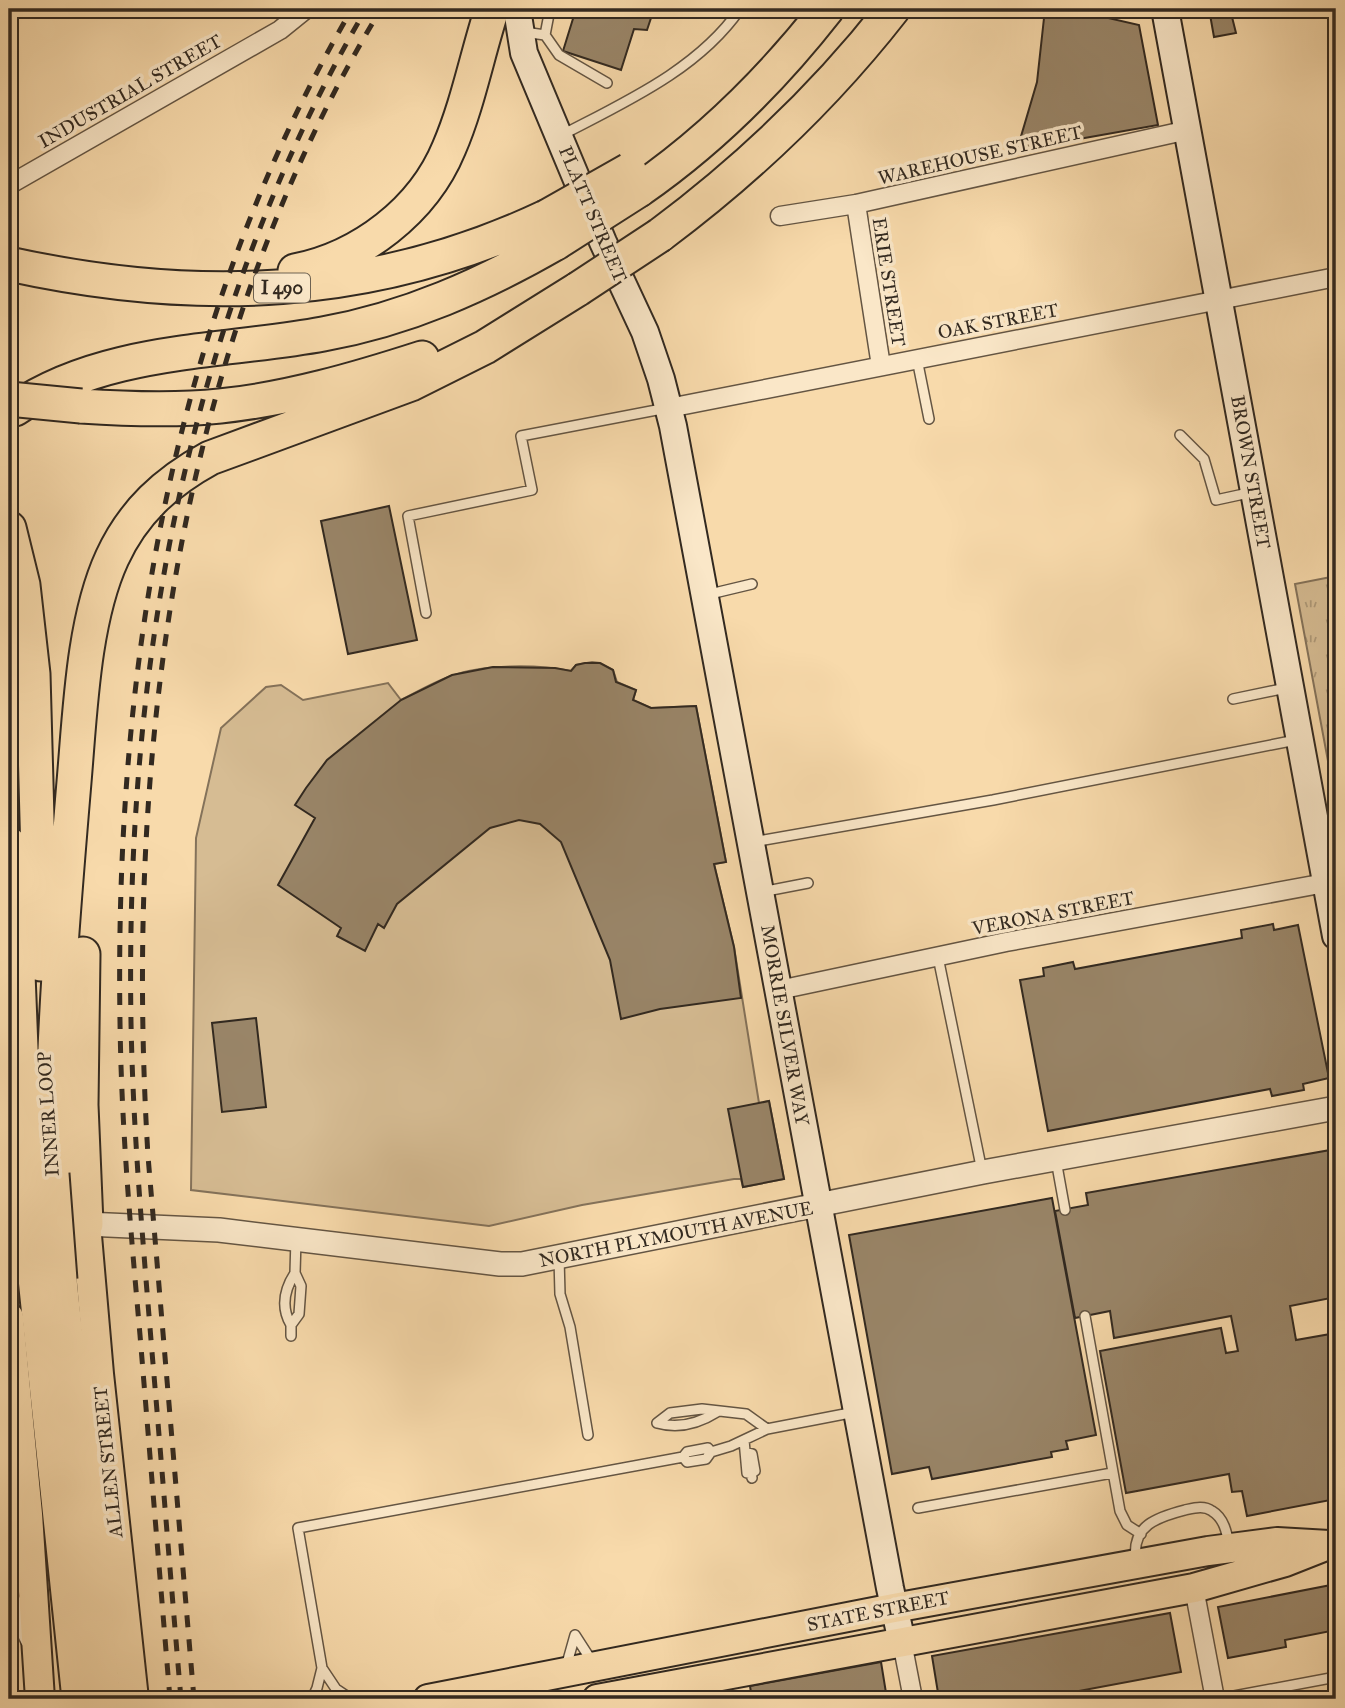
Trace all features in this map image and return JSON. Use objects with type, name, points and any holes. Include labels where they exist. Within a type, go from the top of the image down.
[{"type":"highway","points":[[9,414],[57,384],[107,367],[323,334],[421,308],[483,282],[551,230],[634,180],[692,152],[742,105],[798,44],[825,9]]},
{"type":"highway","points":[[39,1173],[77,753],[91,635],[100,593],[111,560],[142,509],[167,485],[198,464],[234,447],[411,384],[485,347],[660,235],[777,137],[824,89],[893,9]]},
{"type":"highway","points":[[103,281],[202,282],[279,275],[322,264],[352,251],[380,234],[418,198],[445,158],[457,128],[518,21]]},
{"type":"highway","name":"I 490","points":[[9,264],[103,281],[169,288],[280,288],[336,282],[444,256],[499,237],[551,230]]},
{"type":"highway","points":[[9,398],[81,406],[137,408],[217,406],[272,398],[339,383],[469,342],[531,315],[578,289]]},
{"type":"highway","name":"INNER LOOP","points":[[12,538],[27,612],[33,674],[42,999],[39,1173]]},
{"type":"highway","points":[[86,1224],[81,1105],[82,978],[100,620],[111,560]]},
{"type":"highway","name":"INNER LOOP","points":[[9,844],[18,974],[39,1173],[79,1699]]},
{"type":"highway","points":[[9,1064],[39,1173]]},
{"type":"highway","name":"INNER LOOP","points":[[47,1279],[103,1699]]},
{"type":"main road","name":"BROWN STREET","points":[[1166,9],[1290,687],[1331,882],[1336,936]]},
{"type":"main road","name":"PLATT STREET","points":[[518,21],[524,53],[603,242],[645,332],[669,408]]},
{"type":"main road","name":"MORRIE SILVER WAY","points":[[669,408],[902,1642]]},
{"type":"main road","name":"NORTH PLYMOUTH AVENUE","points":[[9,1224],[86,1224]]},
{"type":"main road","name":"ALLEN STREET","points":[[86,1224],[99,1374],[134,1699]]},
{"type":"main road","points":[[9,1317],[28,1514],[40,1699]]},
{"type":"main road","name":"STATE STREET","points":[[428,1699],[894,1608],[1229,1547],[1299,1542],[1333,1544]]},
{"type":"main road","name":"STATE STREET","points":[[597,1699],[1194,1588],[1285,1562],[1333,1544]]},
{"type":"street","name":"INDUSTRIAL STREET","points":[[9,185],[280,30],[306,9]]},
{"type":"street","name":"WAREHOUSE STREET","points":[[780,216],[856,204],[1188,130]]},
{"type":"street","name":"ERIE STREET","points":[[856,204],[881,366]]},
{"type":"street","name":"OAK STREET","points":[[669,408],[1336,277]]},
{"type":"street","name":"VERONA STREET","points":[[779,990],[1331,882]]},
{"type":"street","name":"NORTH PLYMOUTH AVENUE","points":[[86,1224],[219,1230],[500,1264],[522,1264],[982,1172],[1336,1108]]},
{"type":"street","points":[[1194,1588],[1216,1699]]},
{"type":"street","points":[[9,1596],[27,1632],[38,1664]]},
{"type":"street","points":[[902,1642],[914,1699]]},
{"type":"lane","points":[[550,9],[518,21],[559,55],[607,83]]},
{"type":"lane","points":[[560,136],[645,92],[719,34],[740,9]]},
{"type":"lane","points":[[917,359],[929,419]]},
{"type":"lane","points":[[426,613],[408,516],[532,490],[521,436],[669,408]]},
{"type":"lane","points":[[1180,435],[1204,459],[1216,500],[1255,492]]},
{"type":"lane","points":[[706,595],[752,584]]},
{"type":"lane","points":[[1233,699],[1290,687]]},
{"type":"lane","points":[[751,843],[993,800],[1300,739]]},
{"type":"lane","points":[[761,892],[807,883]]},
{"type":"lane","points":[[938,957],[982,1172]]},
{"type":"lane","points":[[1055,1159],[1065,1210]]},
{"type":"lane","points":[[291,1325],[299,1314],[301,1286],[296,1273],[296,1238]]},
{"type":"lane","points":[[559,1257],[560,1294],[570,1327],[588,1435]]},
{"type":"lane","points":[[291,1336],[291,1325],[284,1313],[288,1284],[296,1273]]},
{"type":"lane","points":[[1085,1316],[1121,1516],[1127,1525],[1141,1534]]},
{"type":"lane","points":[[717,1412],[702,1422],[672,1427],[657,1423],[670,1413],[702,1409],[746,1414],[767,1429]]},
{"type":"lane","points":[[312,1699],[322,1668],[298,1528],[683,1457],[687,1451],[708,1448],[711,1452],[767,1429],[857,1412]]},
{"type":"lane","points":[[744,1440],[747,1473],[751,1476]]},
{"type":"lane","points":[[918,1508],[1112,1474]]},
{"type":"lane","points":[[1137,1563],[1135,1550],[1148,1525],[1158,1517],[1201,1507],[1213,1511],[1221,1521],[1229,1547]]},
{"type":"lane","points":[[322,1668],[336,1689],[351,1699]]},
{"type":"lane","points":[[1216,1699],[1336,1676]]},
{"type":"green space","points":[[1336,576],[1336,804],[1295,584]]},
{"type":"green space","points":[[592,662],[613,670],[617,682],[636,690],[633,700],[651,708],[696,706],[726,862],[714,864],[734,947],[759,1103],[769,1101],[784,1179],[743,1187],[741,1179],[734,1179],[582,1205],[489,1226],[191,1190],[196,838],[221,728],[266,687],[281,685],[303,700],[388,683],[401,700],[438,681],[478,669],[510,666],[571,671],[576,665]]},
{"type":"building","points":[[576,9],[654,9],[647,30],[634,29],[621,70],[563,51]]},
{"type":"building","points":[[1045,9],[1069,9],[1139,25],[1158,125],[1017,150],[1037,82]]},
{"type":"building","points":[[1209,9],[1230,9],[1236,33],[1214,37]]},
{"type":"building","points":[[389,506],[417,640],[348,654],[321,521]]},
{"type":"building","points":[[600,663],[613,670],[616,682],[636,690],[633,700],[651,708],[696,706],[726,862],[714,864],[734,947],[741,998],[660,1009],[621,1019],[610,960],[561,842],[540,824],[519,820],[490,828],[397,904],[384,928],[378,924],[365,951],[337,936],[341,928],[278,885],[315,818],[295,805],[306,788],[327,760],[401,700],[452,675],[493,667],[555,668],[571,671],[576,665]]},
{"type":"building","points":[[1273,924],[1274,930],[1298,925],[1329,1078],[1303,1084],[1304,1090],[1272,1096],[1270,1089],[1048,1131],[1020,980],[1044,976],[1043,968],[1073,962],[1075,969],[1242,938],[1241,930]]},
{"type":"building","points":[[256,1018],[266,1107],[222,1112],[212,1023]]},
{"type":"building","points":[[769,1101],[784,1179],[743,1187],[728,1109]]},
{"type":"building","points":[[1336,1149],[1336,1297],[1290,1306],[1296,1340],[1336,1333],[1336,1499],[1247,1516],[1242,1491],[1232,1492],[1229,1474],[1126,1493],[1100,1351],[1221,1328],[1226,1353],[1238,1351],[1231,1316],[1114,1338],[1110,1311],[1075,1318],[1055,1211],[1088,1205],[1086,1193]]},
{"type":"building","points":[[1052,1198],[1096,1435],[1066,1441],[1068,1449],[1051,1452],[1052,1457],[932,1479],[929,1467],[892,1474],[849,1235]]},
{"type":"building","points":[[1336,1584],[1336,1630],[1285,1640],[1286,1647],[1228,1658],[1218,1607]]},
{"type":"building","points":[[1170,1613],[1181,1672],[1036,1699],[939,1699],[932,1656]]},
{"type":"building","points":[[881,1662],[887,1699],[752,1699],[750,1686]]},
{"type":"building","points":[[1335,1691],[1336,1699],[1296,1699]]},
{"type":"railway","points":[[170,1699],[129,1200],[121,1066],[120,928],[126,791],[140,654],[162,520],[193,387],[235,258],[288,131],[352,9]]},
{"type":"railway","points":[[181,1699],[134,1104],[131,1022],[132,890],[140,758],[155,628],[179,499],[211,372],[252,248],[304,126],[366,9]]},
{"type":"railway","points":[[194,1699],[148,1156],[143,1008],[145,859],[157,711],[178,563],[210,418],[254,277],[311,140],[381,9]]}]
